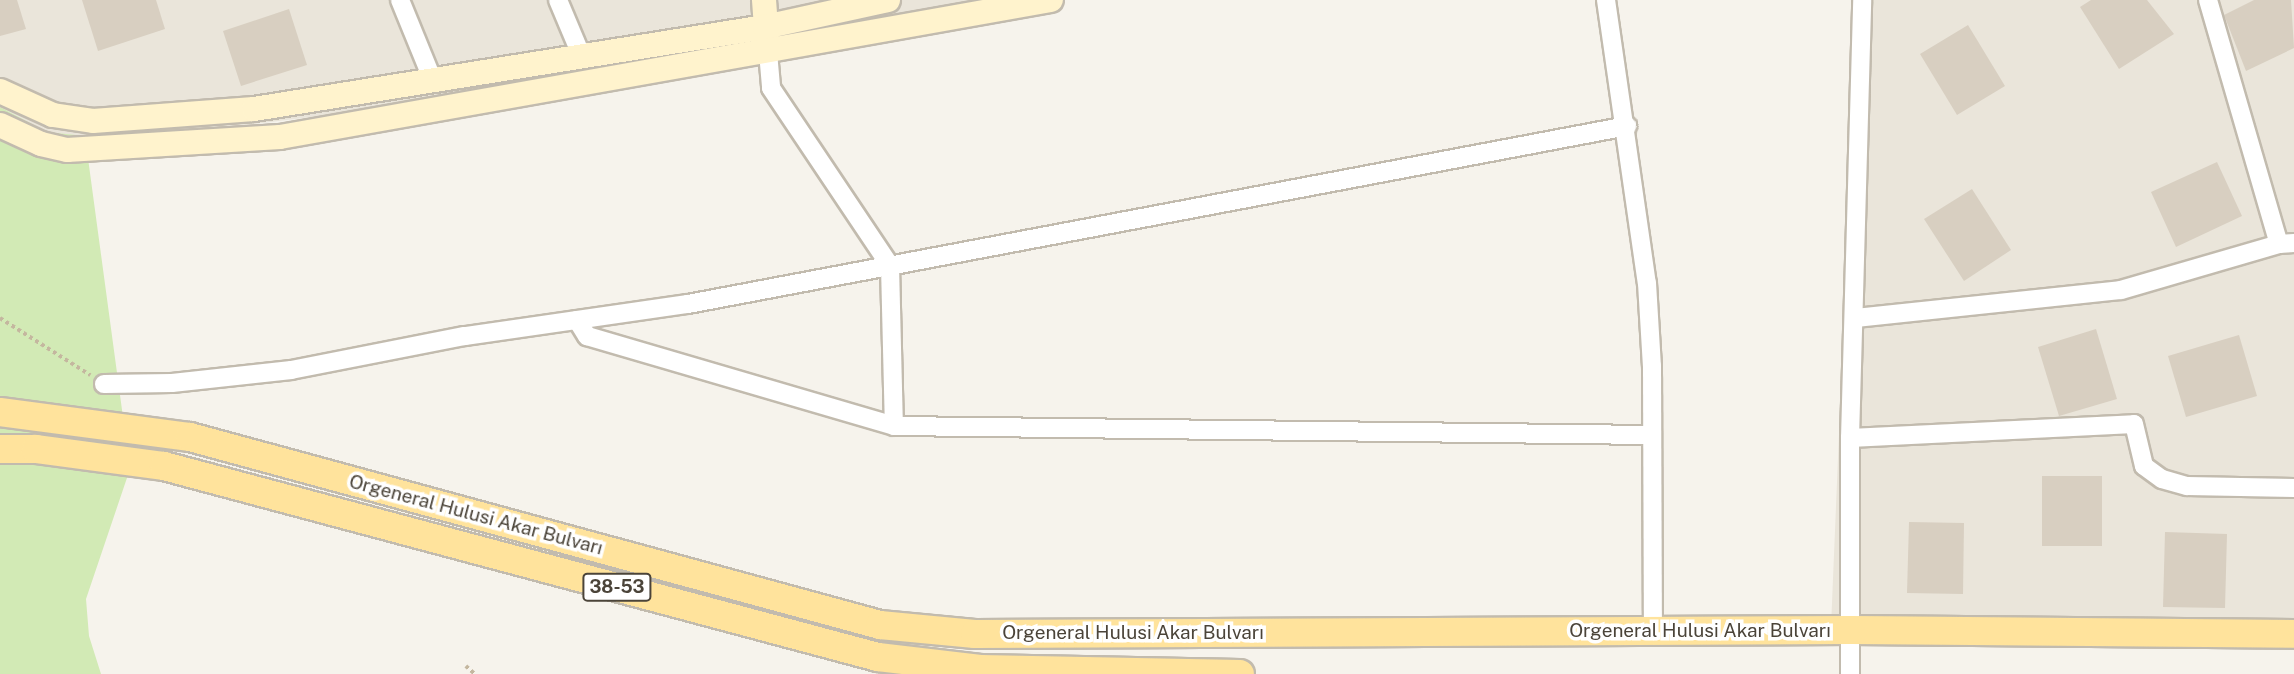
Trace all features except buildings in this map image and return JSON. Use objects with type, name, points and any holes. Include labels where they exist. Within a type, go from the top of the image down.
[{"type":"main road","name":"Orgeneral Hulusi Akar Bulvarı","points":[[0,412],[190,437],[880,625],[975,634],[1850,630],[2294,634]]},
{"type":"main road","name":"Orgeneral Hulusi Akar Bulvarı","points":[[0,449],[36,449],[164,466],[878,657],[980,669],[1240,674]]},
{"type":"street","points":[[400,0],[433,81]]},
{"type":"street","points":[[558,0],[582,57]]},
{"type":"street","points":[[764,0],[771,88],[890,266],[894,426]]},
{"type":"street","points":[[0,125],[41,144],[75,150],[280,137],[766,39],[888,0]]},
{"type":"street","points":[[0,91],[53,115],[93,121],[254,109],[582,57],[766,39],[1051,0]]},
{"type":"street","points":[[1606,0],[1627,126],[1647,283],[1653,435],[1653,631]]},
{"type":"street","points":[[1850,674],[1850,438],[1862,0]]},
{"type":"street","points":[[1855,318],[2121,290],[2287,244],[2208,0]]},
{"type":"street","points":[[104,384],[172,383],[290,370],[890,266],[1627,126]]},
{"type":"street","points":[[577,320],[587,336],[894,426],[1653,435]]},
{"type":"street","points":[[1850,438],[2134,424],[2144,466],[2162,479],[2187,486],[2294,488]]},
{"type":"path","points":[[0,318],[104,384]]},
{"type":"path","points":[[466,666],[475,674]]},
{"type":"shaded area","points":[[0,0],[971,0],[319,116],[229,127],[73,137],[47,132],[0,107]]},
{"type":"shaded area","points":[[1857,0],[2294,0],[2294,630],[1831,627]]},
{"type":"green space","points":[[0,107],[47,132],[85,136],[130,469],[86,599],[89,636],[101,674],[0,674]]}]
